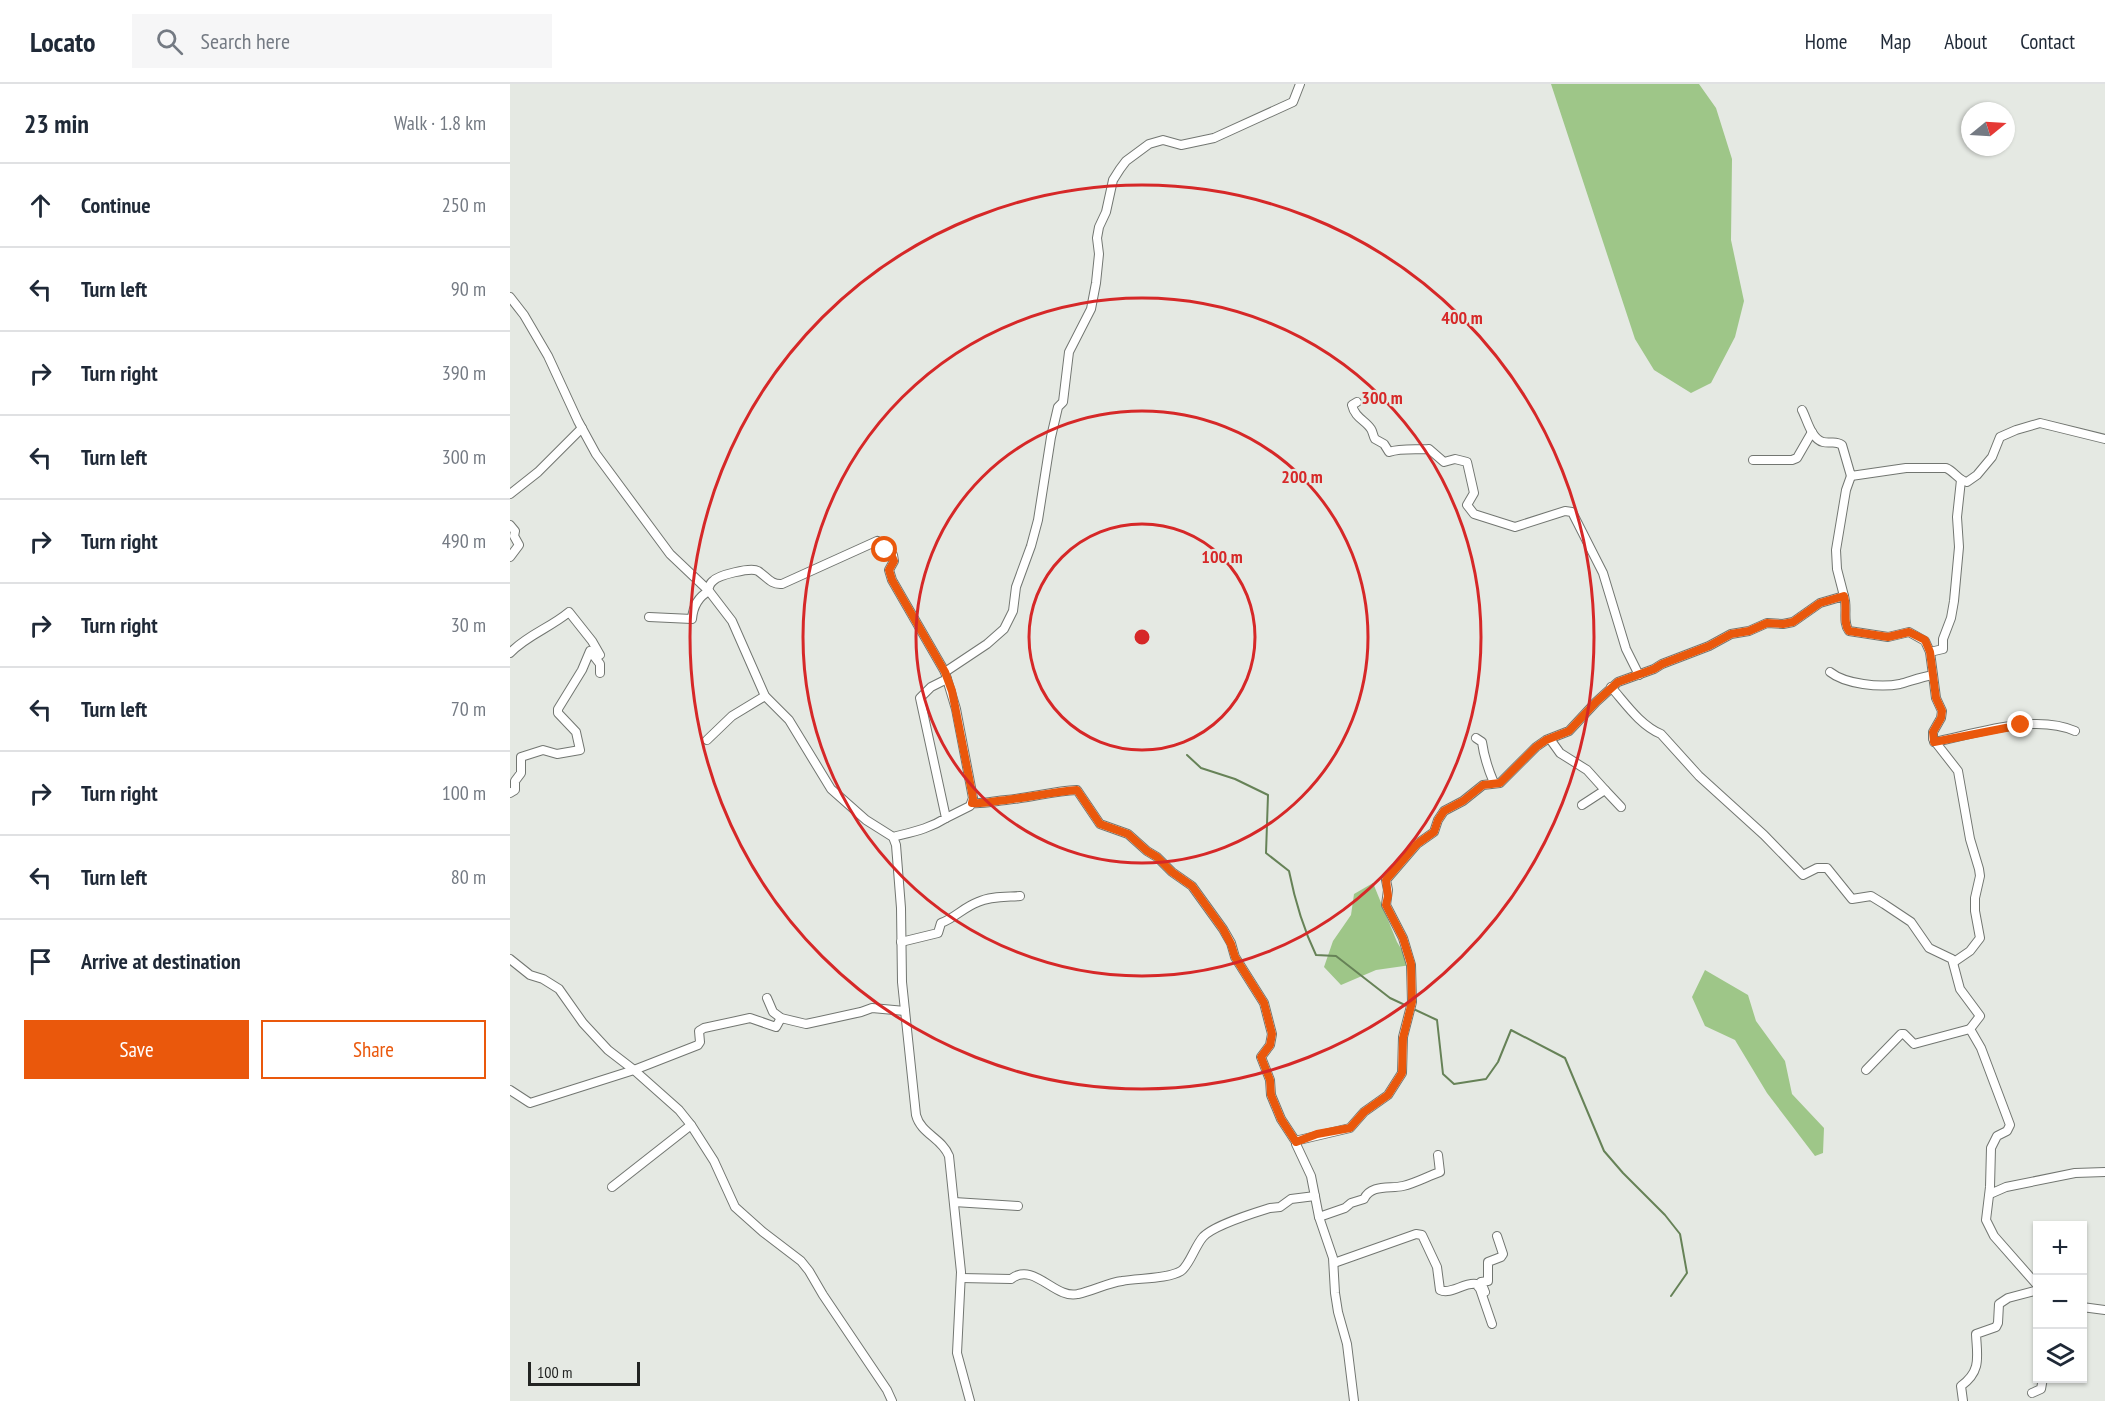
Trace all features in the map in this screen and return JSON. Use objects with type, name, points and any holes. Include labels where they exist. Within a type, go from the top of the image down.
[{"type":"street","points":[[946,818],[920,701],[922,693],[1004,629],[1013,611],[1016,587],[1038,520],[1051,437],[1058,407],[1063,402],[1069,352],[1091,309],[1099,254],[1097,238],[1113,180],[1126,161],[1149,144],[1163,140],[1181,145],[1214,138],[1293,102],[1300,84]]},
{"type":"street","points":[[510,297],[524,315],[548,356],[596,454],[670,554],[708,590],[732,621],[765,696],[789,720],[831,789],[859,814],[893,837],[897,852],[901,975],[918,1121],[922,1128],[946,1148],[949,1156],[961,1278],[957,1353],[970,1401]]},
{"type":"street","points":[[1357,402],[1352,405],[1353,411],[1371,429],[1375,440],[1384,444],[1389,452],[1398,449],[1408,451],[1429,449],[1444,462],[1455,459],[1467,462],[1474,493],[1467,505],[1474,514],[1515,527],[1572,512],[1603,573],[1626,649],[1639,675]]},
{"type":"street","points":[[1802,410],[1812,432],[1819,440],[1842,445],[1851,476],[1846,490],[1836,550],[1846,608],[1845,623],[1849,631],[1888,637],[1909,632],[1925,640],[1930,652],[1936,698],[1942,711],[1941,718],[1933,732],[1934,742],[1958,771],[1970,839],[1980,876],[1975,898],[1980,938],[1970,951],[1954,962]]},
{"type":"street","points":[[1851,476],[1906,468],[1946,468],[1967,482],[1977,475],[1992,457],[2000,437],[2040,423],[2105,440]]},
{"type":"street","points":[[510,494],[538,472],[582,428]]},
{"type":"street","points":[[1753,460],[1797,458],[1812,432]]},
{"type":"street","points":[[1930,652],[1943,649],[1943,639],[1953,612],[1959,547],[1956,522],[1961,480]]},
{"type":"street","points":[[510,525],[515,531],[514,536],[519,545],[510,557]]},
{"type":"street","points":[[649,617],[692,619],[695,605],[715,579],[753,569],[774,584],[782,584],[877,541],[882,549],[892,555],[894,561],[889,570],[892,580],[946,675],[956,709],[973,798],[972,803],[964,810],[933,826],[918,832],[893,837]]},
{"type":"street","points":[[1296,1142],[1317,1134],[1350,1128],[1364,1112],[1388,1095],[1402,1073],[1403,1038],[1412,1002],[1411,964],[1403,938],[1386,905],[1388,896],[1386,880],[1417,844],[1434,832],[1444,811],[1463,801],[1478,788],[1500,783],[1536,747],[1569,731],[1611,687],[1623,680],[1709,646],[1731,634],[1749,631],[1767,623],[1793,622],[1820,603],[1844,596]]},
{"type":"street","points":[[510,653],[532,635],[553,625],[569,612],[592,641],[603,660],[600,670],[590,652],[582,670],[558,709],[558,713],[576,732],[580,750],[557,754],[543,750],[521,757],[521,773],[515,781],[515,790],[510,793]]},
{"type":"street","points":[[1830,672],[1839,680],[1885,686],[1933,675]]},
{"type":"street","points":[[1611,687],[1631,710],[1653,730],[1661,734],[1699,776],[1764,835],[1801,873],[1827,868],[1852,899],[1871,896],[1884,904],[1911,922],[1929,948],[1947,955],[1954,962],[1960,989],[1980,1016],[1970,1029],[1914,1044],[1904,1034],[1901,1034],[1866,1070]]},
{"type":"street","points":[[707,740],[732,716],[765,696]]},
{"type":"street","points":[[1934,742],[2021,725],[2047,725],[2075,731]]},
{"type":"street","points":[[1476,738],[1482,742],[1483,755],[1494,783]]},
{"type":"street","points":[[1550,739],[1560,753],[1587,770],[1621,807]]},
{"type":"street","points":[[972,803],[985,804],[1077,790],[1100,824],[1128,834],[1192,886],[1223,929],[1235,957],[1264,1003],[1272,1034],[1270,1045],[1261,1057],[1270,1080],[1271,1095],[1281,1119],[1296,1142],[1311,1176],[1319,1217],[1334,1263],[1335,1293],[1347,1344],[1354,1401]]},
{"type":"street","points":[[1582,805],[1605,790]]},
{"type":"street","points":[[901,942],[938,933],[941,923],[951,920],[959,912],[980,900],[1020,896]]},
{"type":"street","points":[[510,959],[530,975],[543,979],[559,989],[583,1023],[608,1050],[679,1110],[714,1161],[735,1207],[801,1261],[883,1383],[892,1401]]},
{"type":"street","points":[[767,998],[773,1012],[780,1018],[806,1024],[872,1008],[905,1011]]},
{"type":"street","points":[[510,1090],[530,1102],[634,1070],[698,1045],[699,1031],[704,1028],[750,1018],[776,1027],[780,1018]]},
{"type":"street","points":[[1970,1029],[1981,1048],[2010,1125],[2007,1131],[1996,1136],[1991,1148],[1990,1194],[1986,1220],[1994,1236],[2033,1283]]},
{"type":"street","points":[[612,1187],[691,1125]]},
{"type":"street","points":[[1319,1217],[1364,1199],[1366,1193],[1372,1190],[1388,1186],[1402,1186],[1440,1172],[1438,1155]]},
{"type":"street","points":[[1990,1194],[2006,1187],[2075,1173],[2105,1172]]},
{"type":"street","points":[[961,1278],[1011,1279],[1017,1274],[1023,1274],[1037,1278],[1069,1295],[1076,1295],[1124,1280],[1176,1274],[1187,1267],[1192,1252],[1211,1230],[1270,1208],[1280,1207],[1291,1199],[1315,1196]]},
{"type":"street","points":[[954,1202],[1018,1206]]},
{"type":"street","points":[[1334,1263],[1416,1234],[1422,1235],[1437,1268],[1440,1290],[1446,1292],[1468,1283],[1476,1284],[1480,1289],[1492,1324],[1496,1323],[1481,1282],[1488,1281],[1488,1262],[1502,1257],[1497,1236]]},
{"type":"street","points":[[1963,1401],[1961,1386],[1973,1374],[1979,1356],[1976,1334],[1996,1327],[1999,1304],[2033,1290]]},
{"type":"street","points":[[2087,1308],[2105,1310]]},
{"type":"street","points":[[2032,1393],[2041,1389],[2042,1383]]},
{"type":"green space","points":[[1551,84],[1699,84],[1716,108],[1732,159],[1731,240],[1744,301],[1735,337],[1711,383],[1691,393],[1654,370],[1635,339]]},
{"type":"green space","points":[[1373,883],[1397,942],[1411,965],[1376,970],[1341,985],[1324,967],[1333,941],[1351,915],[1354,894]]},
{"type":"green space","points":[[1705,970],[1748,995],[1756,1021],[1785,1061],[1792,1094],[1824,1128],[1823,1153],[1815,1156],[1767,1093],[1735,1040],[1705,1026],[1692,997]]},
{"type":"waterway","points":[[1187,755],[1201,768],[1235,779],[1268,795],[1266,853],[1289,871],[1300,914],[1316,955],[1336,956],[1390,998],[1437,1020],[1443,1074],[1454,1084],[1486,1079],[1498,1062],[1511,1030],[1565,1058],[1604,1151],[1680,1234],[1687,1273],[1671,1296]]},
{"type":"route","points":[[885,550],[892,555],[894,561],[889,570],[892,580],[940,662],[952,691],[973,798],[972,803],[985,804],[1077,790],[1100,824],[1128,834],[1192,886],[1223,929],[1235,957],[1263,999],[1272,1034],[1270,1045],[1261,1057],[1270,1080],[1271,1095],[1285,1127],[1296,1142],[1317,1134],[1350,1128],[1364,1112],[1388,1095],[1402,1073],[1403,1038],[1412,1002],[1409,969],[1411,964],[1403,938],[1386,905],[1387,878],[1417,844],[1434,832],[1444,811],[1463,801],[1483,785],[1500,783],[1536,747],[1546,740],[1569,731],[1618,682],[1709,646],[1725,636],[1749,631],[1767,623],[1783,624],[1797,621],[1820,603],[1844,596],[1846,600],[1845,623],[1849,631],[1888,637],[1909,632],[1925,640],[1930,652],[1936,698],[1942,711],[1941,718],[1933,732],[1934,742],[2021,725]]}]
